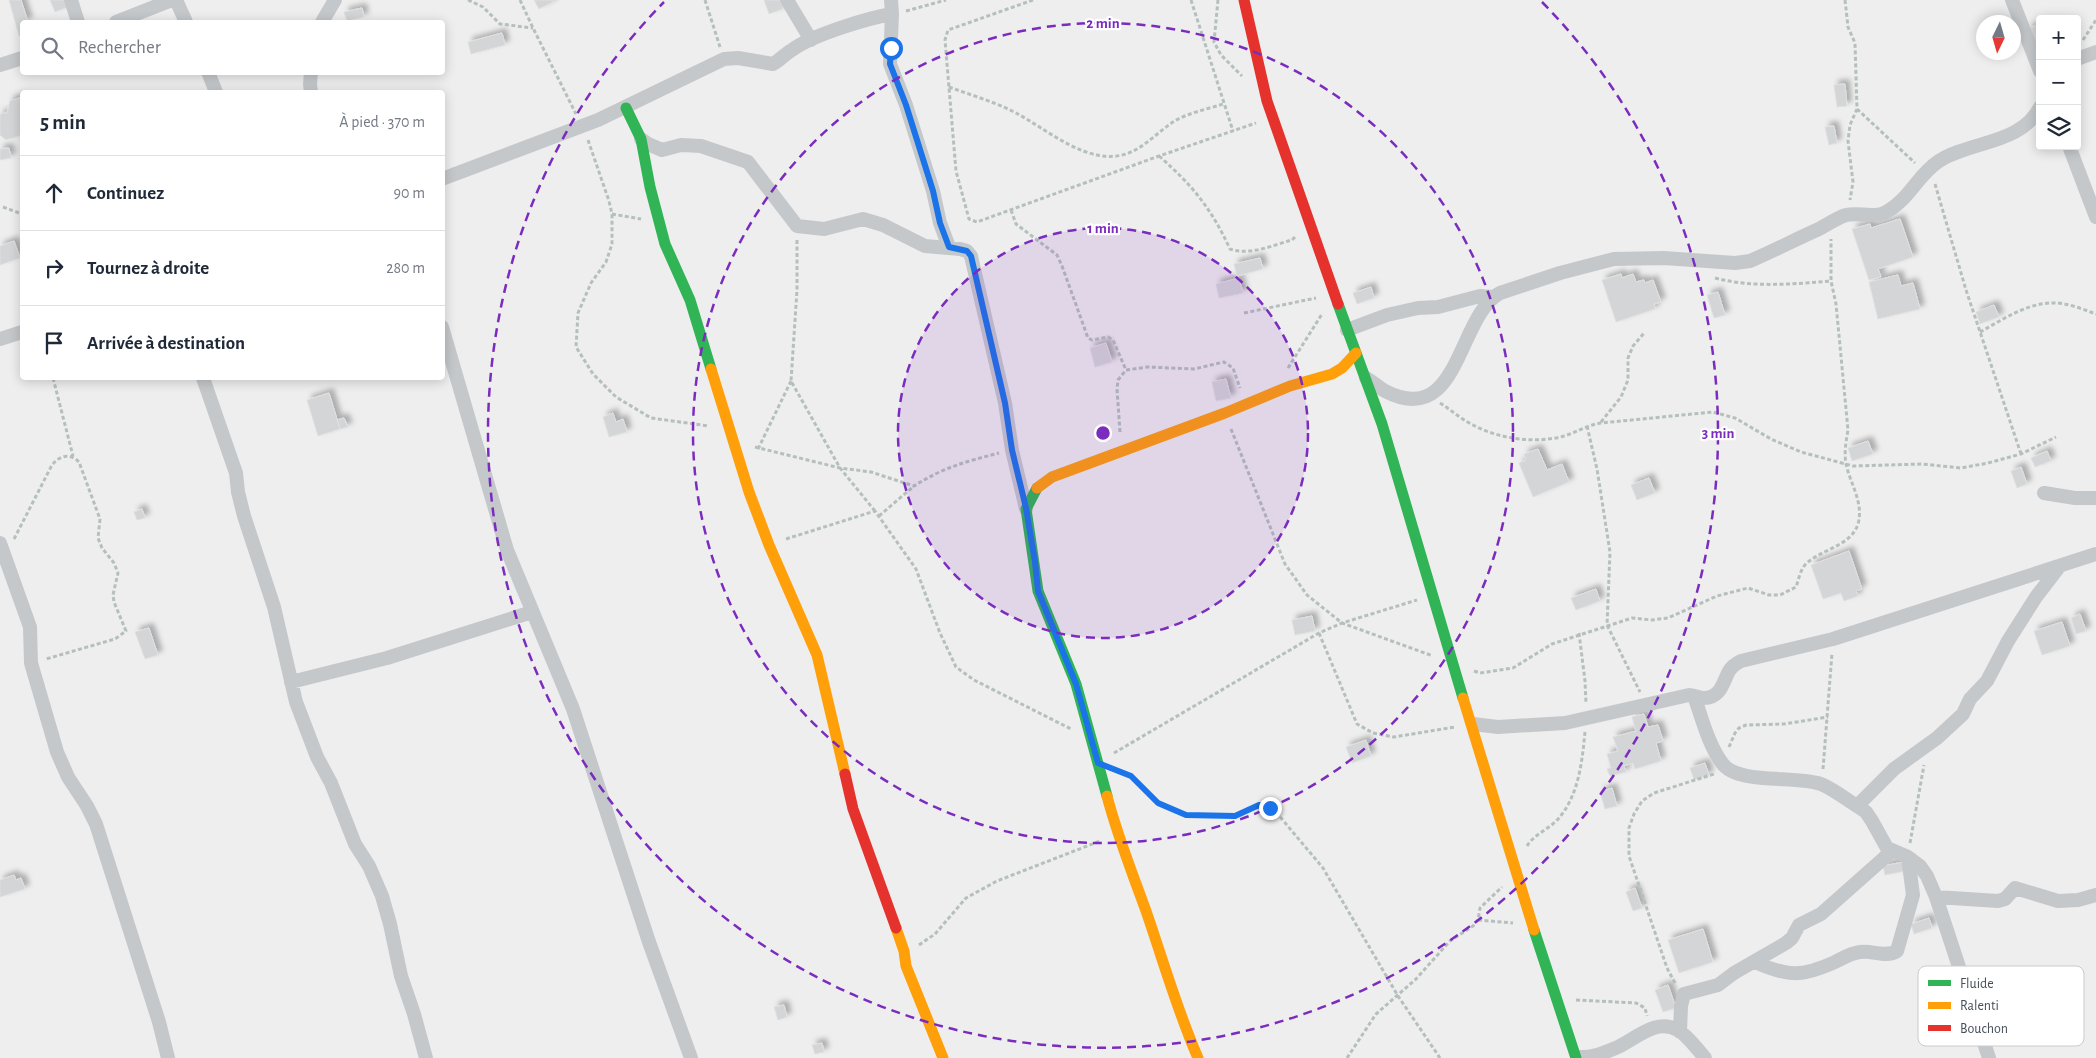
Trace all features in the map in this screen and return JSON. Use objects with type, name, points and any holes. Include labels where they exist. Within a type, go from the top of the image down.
[{"type":"street","points":[[71,0],[77,20]]},
{"type":"street","points":[[121,20],[174,0],[185,20]]},
{"type":"street","points":[[323,20],[335,0]]},
{"type":"street","points":[[787,0],[811,40]]},
{"type":"street","points":[[891,0],[890,64],[906,105],[933,191],[940,223],[949,247]]},
{"type":"street","points":[[1244,0],[1273,117],[1334,294],[1382,424],[1473,724],[1498,814],[1532,924],[1577,1057],[1601,1054],[1651,1028],[1662,1026],[1671,1027],[1680,1032],[1705,1058]]},
{"type":"street","points":[[2012,0],[2036,61]]},
{"type":"street","points":[[445,179],[626,108],[724,59],[738,58],[773,64],[792,49],[811,40],[876,16],[892,14]]},
{"type":"street","points":[[2081,58],[2096,52]]},
{"type":"street","points":[[0,65],[20,59]]},
{"type":"street","points":[[209,75],[215,90]]},
{"type":"street","points":[[311,75],[312,90]]},
{"type":"street","points":[[626,108],[641,139],[665,244],[690,300],[742,471],[769,545],[817,655],[853,809],[904,951],[906,966],[940,1057]]},
{"type":"street","points":[[1347,330],[1387,315],[1418,308],[1438,307],[1480,296],[1493,297],[1560,273],[1614,259],[1664,258],[1744,262],[1847,215],[1883,213],[1913,188],[1925,172],[1939,160],[1963,149],[2016,132],[2036,115]]},
{"type":"street","points":[[641,139],[662,150],[681,145],[701,146],[748,162],[797,226],[824,229],[863,219],[883,225],[925,246],[949,247],[967,251],[971,256],[1005,403],[1012,450],[1026,508],[1038,591],[1076,684],[1117,834],[1145,909],[1185,1028],[1198,1058]]},
{"type":"street","points":[[2070,150],[2096,218]]},
{"type":"street","points":[[1366,378],[1384,390],[1401,396],[1414,398],[1429,396],[1440,387],[1455,366],[1477,320],[1493,297]]},
{"type":"street","points":[[0,339],[20,333]]},
{"type":"street","points":[[445,337],[507,550],[573,709],[649,942],[692,1058]]},
{"type":"street","points":[[1026,508],[1038,486],[1052,477],[1225,413],[1273,392],[1332,374],[1342,368],[1356,353]]},
{"type":"street","points":[[204,380],[236,473],[244,516],[274,607],[296,702],[317,758],[331,783],[355,844],[370,866],[382,896],[401,976],[426,1058]]},
{"type":"street","points":[[1017,474],[1042,483]]},
{"type":"street","points":[[2044,493],[2075,498],[2096,498]]},
{"type":"street","points":[[0,543],[30,627],[30,663],[57,752],[68,777],[96,824],[159,1022],[168,1058]]},
{"type":"street","points":[[1473,724],[1498,727],[1565,723],[1619,712],[1689,694],[1705,698],[1712,697],[1719,692],[1729,670],[1741,661],[1833,639],[2096,554]]},
{"type":"street","points":[[1857,806],[1894,769],[1928,745],[1963,714],[1970,699],[1987,681],[2008,641],[2036,597],[2059,567]]},
{"type":"street","points":[[291,682],[387,658],[532,612]]},
{"type":"street","points":[[1694,696],[1706,732],[1722,764],[1744,776],[1795,779],[1822,785],[1866,812],[1883,843],[1892,851],[1908,856],[1920,866],[1927,876],[1936,897],[1959,966]]},
{"type":"street","points":[[1680,1032],[1682,997],[1686,992],[1718,985],[1734,972],[1786,944],[1792,938],[1799,925],[1821,914],[1892,851]]},
{"type":"street","points":[[1755,962],[1794,975],[1824,967],[1860,952],[1889,954],[1897,951],[1913,895],[1908,856]]},
{"type":"street","points":[[1936,897],[1998,901],[2004,899],[2015,888],[2058,901],[2078,900],[2096,895]]},
{"type":"street","points":[[1985,1046],[1989,1058]]},
{"type":"path","points":[[468,0],[483,7],[500,24],[532,28]]},
{"type":"path","points":[[520,0],[532,28],[583,126],[603,180],[612,214],[612,244],[606,262],[591,283],[578,313],[576,346],[593,374],[616,397],[651,418],[731,430],[758,449],[840,468],[871,472],[914,486]]},
{"type":"path","points":[[705,0],[724,59]]},
{"type":"path","points":[[892,14],[946,0]]},
{"type":"path","points":[[1033,0],[948,30],[945,40],[956,171],[969,219],[977,222],[1273,117]]},
{"type":"path","points":[[1191,0],[1233,131]]},
{"type":"path","points":[[1218,0],[1214,42],[1221,56],[1244,77]]},
{"type":"path","points":[[1845,0],[1848,27],[1855,43],[1857,109],[1850,125],[1849,133],[1853,182],[1847,215]]},
{"type":"path","points":[[2082,42],[2096,20]]},
{"type":"path","points":[[949,87],[1015,113],[1077,147],[1094,154],[1114,157],[1128,153],[1145,144],[1175,121],[1223,104]]},
{"type":"path","points":[[1857,109],[1925,172],[1935,184],[1980,332],[2021,454]]},
{"type":"path","points":[[1159,156],[1187,182],[1204,202],[1216,219],[1230,249],[1239,252],[1252,251],[1292,240],[1309,221]]},
{"type":"path","points":[[3,207],[20,213]]},
{"type":"path","points":[[1011,210],[1016,224],[1057,254],[1088,338],[1092,340],[1108,337],[1113,340],[1126,370]]},
{"type":"path","points":[[612,214],[659,221]]},
{"type":"path","points":[[1225,413],[1285,564],[1307,595],[1342,623],[1480,673],[1513,668],[1552,644],[1632,618],[1652,620],[1668,618],[1717,596],[1748,588],[1769,595],[1780,595],[1796,587],[1806,563],[1843,541],[1853,533],[1858,523],[1859,509],[1851,476],[1846,465],[1845,445],[1848,430],[1836,304],[1831,281],[1830,239],[1832,222]]},
{"type":"path","points":[[758,449],[791,381],[797,290],[797,226]]},
{"type":"path","points":[[1710,276],[1735,283],[1787,285],[1831,281]]},
{"type":"path","points":[[1244,313],[1334,294]]},
{"type":"path","points":[[1273,392],[1334,294]]},
{"type":"path","points":[[1980,332],[2010,315],[2044,304],[2052,303],[2072,306],[2096,314]]},
{"type":"path","points":[[1601,422],[1620,397],[1628,380],[1628,358],[1633,346],[1645,332]]},
{"type":"path","points":[[1121,450],[1116,389],[1118,380],[1126,370],[1148,367],[1194,369],[1224,362],[1233,368],[1246,403]]},
{"type":"path","points":[[54,380],[73,457]]},
{"type":"path","points":[[791,381],[840,468],[879,516],[916,569],[940,633],[956,667],[974,680],[1039,711],[1093,741]]},
{"type":"path","points":[[1429,396],[1473,426],[1505,437],[1541,439],[1564,436],[1601,422],[1713,412],[1735,418],[1771,439],[1801,452],[1846,465],[1922,464],[1961,468],[2021,454],[2056,437]]},
{"type":"path","points":[[1587,426],[1597,469],[1610,552],[1606,625],[1646,704]]},
{"type":"path","points":[[879,516],[914,486],[937,472],[954,464],[1012,450]]},
{"type":"path","points":[[5,557],[52,465],[68,455],[73,457],[79,462],[100,519],[98,538],[102,548],[114,563],[118,572],[113,595],[126,631],[115,639],[30,663]]},
{"type":"path","points":[[769,545],[875,511]]},
{"type":"path","points":[[1098,763],[1319,633],[1342,623],[1434,596]]},
{"type":"path","points":[[1319,633],[1357,724],[1373,734],[1394,737],[1473,724]]},
{"type":"path","points":[[1822,785],[1833,639]]},
{"type":"path","points":[[1682,997],[1667,968],[1629,856],[1629,828],[1634,814],[1642,801],[1654,793],[1716,773],[1722,764],[1735,733],[1740,728],[1828,717]]},
{"type":"path","points":[[1908,856],[1928,745]]},
{"type":"path","points":[[1098,763],[1131,776],[1158,803],[1186,815],[1235,816],[1263,805],[1276,812],[1323,868],[1398,996],[1440,1058]]},
{"type":"path","points":[[904,951],[918,946],[935,934],[966,898],[989,885],[1117,834]]},
{"type":"path","points":[[1478,920],[1532,924]]},
{"type":"path","points":[[1557,999],[1642,1004],[1651,1028]]},
{"type":"building","points":[[9,0],[21,0],[27,20],[20,20],[19,36]]},
{"type":"building","points":[[50,0],[65,0],[68,7],[55,12]]},
{"type":"building","points":[[534,0],[552,0],[553,2],[539,9]]},
{"type":"building","points":[[764,0],[780,0],[783,9],[769,14]]},
{"type":"building","points":[[362,8],[364,17],[347,20],[344,12]]},
{"type":"building","points":[[2036,26],[2036,45],[2034,46],[2028,29]]},
{"type":"building","points":[[502,33],[505,45],[471,54],[468,42]]},
{"type":"building","points":[[1845,84],[1847,106],[1837,107],[1834,85]]},
{"type":"building","points":[[20,98],[20,136],[6,140],[0,135],[0,114],[7,113],[10,101]]},
{"type":"building","points":[[1834,126],[1837,143],[1829,145],[1825,127]]},
{"type":"building","points":[[9,148],[11,158],[0,160],[0,149]]},
{"type":"building","points":[[1900,219],[1913,257],[1878,269],[1881,277],[1869,280],[1852,229],[1870,224],[1871,228]]},
{"type":"building","points":[[14,241],[20,258],[0,265],[0,246]]},
{"type":"building","points":[[1260,258],[1263,269],[1237,276],[1234,264]]},
{"type":"building","points":[[1621,274],[1622,278],[1633,274],[1636,282],[1644,280],[1645,283],[1653,280],[1661,302],[1654,304],[1655,309],[1616,322],[1602,280]]},
{"type":"building","points":[[1898,275],[1901,286],[1913,283],[1920,309],[1878,319],[1869,282]]},
{"type":"building","points":[[1239,278],[1243,293],[1219,298],[1216,284]]},
{"type":"building","points":[[1371,287],[1374,298],[1357,304],[1353,293]]},
{"type":"building","points":[[1718,292],[1725,315],[1714,318],[1707,295]]},
{"type":"building","points":[[1994,305],[1999,317],[1980,324],[1976,312]]},
{"type":"building","points":[[1106,343],[1112,362],[1095,367],[1090,348]]},
{"type":"building","points":[[1226,379],[1231,398],[1216,401],[1212,382]]},
{"type":"building","points":[[329,393],[340,429],[318,436],[307,400]]},
{"type":"building","points":[[613,413],[616,422],[623,419],[627,432],[609,437],[603,417]]},
{"type":"building","points":[[344,418],[348,427],[340,429],[337,420]]},
{"type":"building","points":[[1868,441],[1873,454],[1852,461],[1848,448]]},
{"type":"building","points":[[1538,449],[1547,470],[1562,464],[1569,482],[1533,497],[1519,463],[1526,460],[1524,454]]},
{"type":"building","points":[[2047,451],[2051,461],[2035,467],[2031,458]]},
{"type":"building","points":[[2021,467],[2027,484],[2017,488],[2011,471]]},
{"type":"building","points":[[1649,478],[1655,493],[1637,500],[1631,485]]},
{"type":"building","points":[[142,509],[145,518],[137,520],[134,512]]},
{"type":"building","points":[[1849,551],[1862,589],[1856,591],[1858,596],[1844,601],[1841,593],[1823,599],[1811,565]]},
{"type":"building","points":[[1596,589],[1600,601],[1576,610],[1571,598]]},
{"type":"building","points":[[2080,614],[2086,631],[2076,634],[2071,618]]},
{"type":"building","points":[[1312,616],[1315,631],[1295,635],[1292,620]]},
{"type":"building","points":[[2062,622],[2070,646],[2042,655],[2034,631]]},
{"type":"building","points":[[149,628],[158,655],[145,659],[135,632]]},
{"type":"building","points":[[1644,714],[1648,727],[1658,725],[1663,741],[1656,743],[1661,761],[1635,769],[1633,763],[1624,766],[1626,772],[1610,776],[1607,769],[1611,768],[1607,754],[1618,751],[1613,737],[1636,731],[1632,717]]},
{"type":"building","points":[[1366,740],[1371,756],[1352,763],[1346,747]]},
{"type":"building","points":[[1705,763],[1709,775],[1694,780],[1690,768]]},
{"type":"building","points":[[1612,788],[1617,806],[1605,809],[1600,792]]},
{"type":"building","points":[[1903,862],[1905,871],[1885,875],[1883,866]]},
{"type":"building","points":[[14,875],[16,880],[21,878],[25,889],[0,897],[0,880]]},
{"type":"building","points":[[1635,888],[1642,908],[1633,911],[1626,892]]},
{"type":"building","points":[[1929,918],[1932,928],[1914,934],[1911,924]]},
{"type":"building","points":[[1703,929],[1713,962],[1679,973],[1668,940]]},
{"type":"building","points":[[1668,985],[1676,1008],[1663,1012],[1655,990]]},
{"type":"building","points":[[784,1005],[787,1017],[778,1020],[774,1007]]},
{"type":"building","points":[[822,1043],[824,1052],[815,1054],[812,1045]]},
{"type":"traffic: fast","points":[[626,108],[641,139],[650,187],[665,244],[690,300],[711,369]]},
{"type":"traffic: fast","points":[[1338,304],[1382,424],[1463,698]]},
{"type":"traffic: fast","points":[[1037,488],[1026,509],[1038,591],[1076,684],[1107,796]]},
{"type":"traffic: fast","points":[[1534,930],[1576,1058]]},
{"type":"traffic: slow","points":[[1037,488],[1052,477],[1225,413],[1290,386],[1332,374],[1342,368],[1356,353]]},
{"type":"traffic: slow","points":[[711,369],[749,492],[769,545],[817,655],[845,774]]},
{"type":"traffic: slow","points":[[1463,698],[1534,930]]},
{"type":"traffic: slow","points":[[1107,796],[1120,839],[1198,1058]]},
{"type":"traffic: slow","points":[[896,928],[904,951],[906,966],[943,1058]]},
{"type":"traffic: jam","points":[[1244,0],[1267,101],[1338,304]]},
{"type":"traffic: jam","points":[[845,774],[853,809],[896,928]]},
{"type":"route","points":[[891,48],[890,64],[906,105],[933,191],[945,238],[949,247],[967,251],[971,256],[1005,403],[1012,450],[1026,508],[1038,591],[1076,684],[1098,763],[1131,776],[1158,803],[1186,815],[1235,816],[1259,805],[1270,808]]}]
